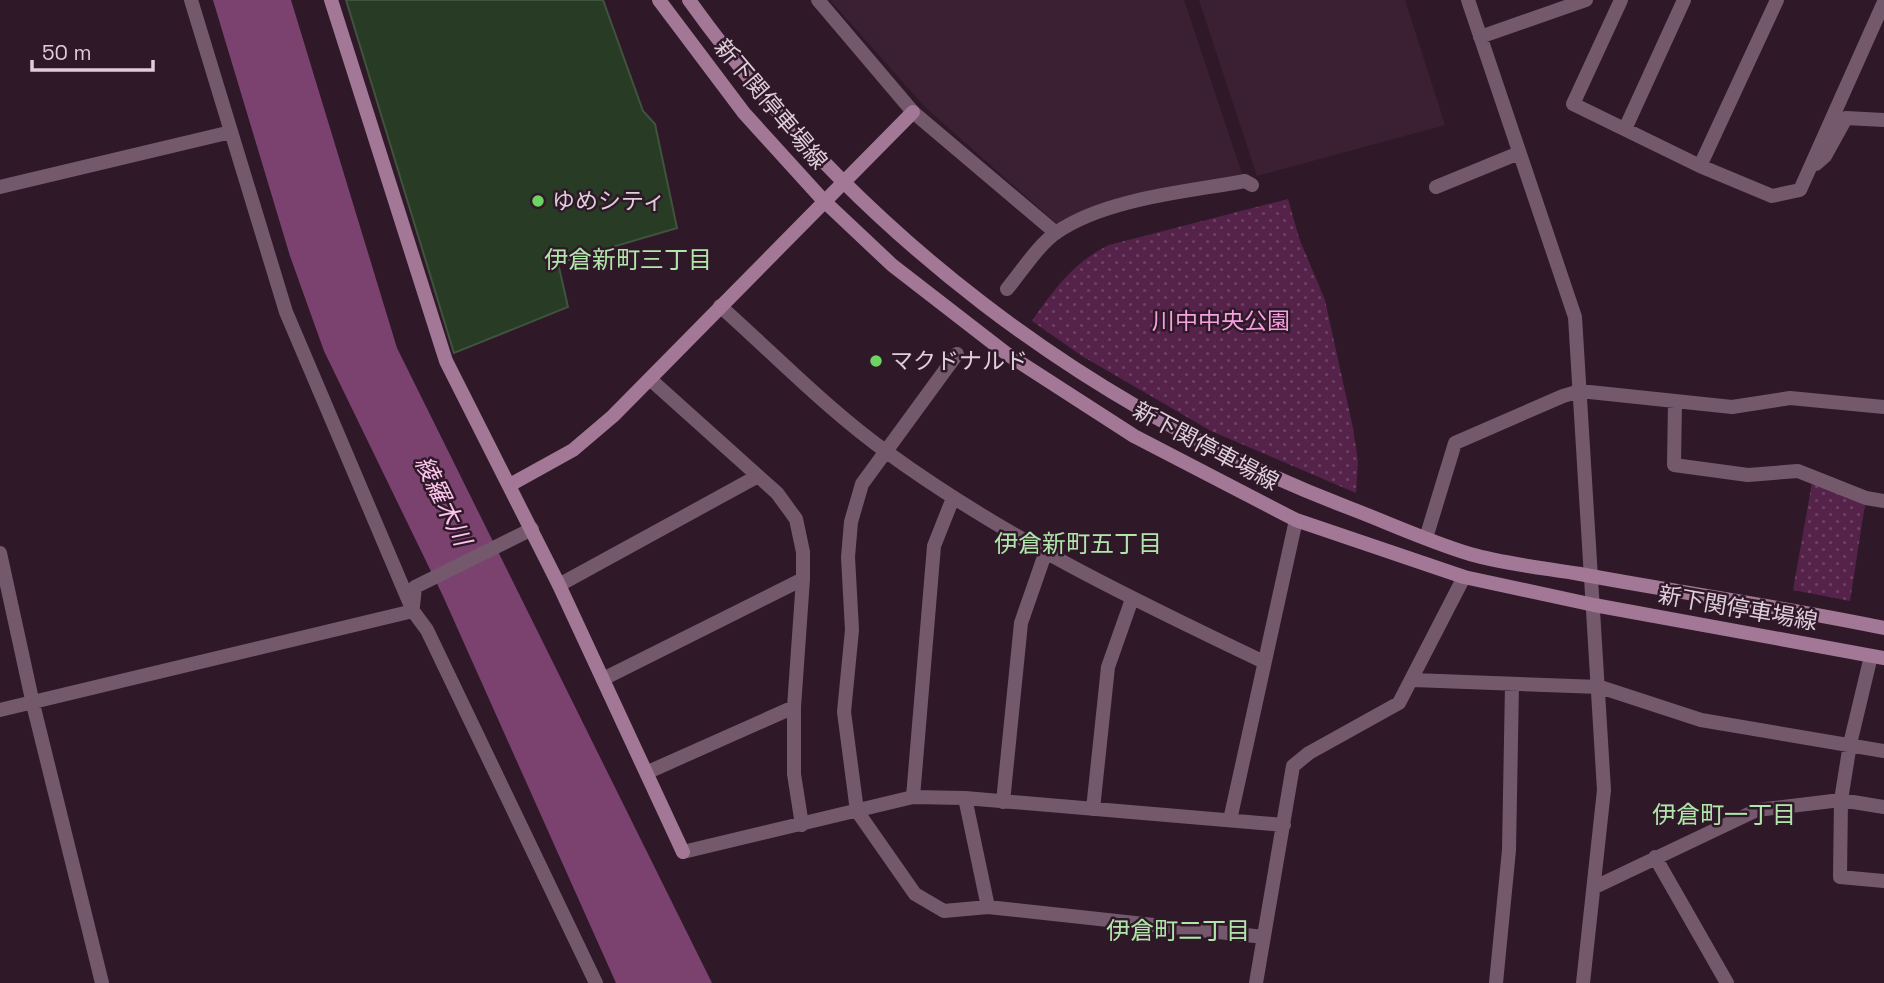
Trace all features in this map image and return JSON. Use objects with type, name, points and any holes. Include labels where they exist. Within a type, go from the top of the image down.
[{"type":"main road","points":[[331,0],[446,361],[532,529],[648,772],[683,852]]},
{"type":"main road","name":"新下関停車場線","points":[[659,0],[744,113],[823,200],[892,265],[1007,354],[1134,436],[1296,520],[1464,578],[1877,657]]},
{"type":"main road","name":"新下関停車場線","points":[[689,0],[755,85],[842,181],[926,260],[1005,322],[1144,412],[1258,470],[1471,554],[1884,628]]},
{"type":"main road","points":[[510,485],[573,450],[650,380],[823,200],[913,112]]},
{"type":"street","points":[[191,0],[286,312],[413,611],[427,630],[596,983]]},
{"type":"street","points":[[818,0],[913,112],[1056,233]]},
{"type":"street","points":[[1468,0],[1575,317],[1600,687],[1604,790],[1583,983]]},
{"type":"street","points":[[1480,37],[1586,0]]},
{"type":"street","points":[[1620,0],[1573,104],[1700,166],[1772,196],[1800,190],[1884,2]]},
{"type":"street","points":[[1625,129],[1684,0]]},
{"type":"street","points":[[1700,166],[1777,0]]},
{"type":"street","points":[[1809,170],[1825,156],[1846,118],[1884,120]]},
{"type":"street","points":[[0,187],[231,132]]},
{"type":"street","points":[[1436,187],[1519,153]]},
{"type":"street","points":[[1007,289],[1056,233],[1090,215],[1143,200],[1245,181],[1252,186]]},
{"type":"street","points":[[720,306],[886,452],[953,498],[1045,554],[1264,662]]},
{"type":"street","points":[[957,354],[862,484],[851,522],[848,557],[852,631],[844,712],[857,811],[915,894],[944,911],[988,907],[1264,937]]},
{"type":"street","points":[[650,380],[777,493],[796,519],[803,552],[803,579],[793,707],[794,774],[802,825]]},
{"type":"street","points":[[1426,538],[1455,443],[1580,391],[1732,407],[1790,398],[1884,407]]},
{"type":"street","points":[[1675,402],[1674,465],[1748,475],[1798,471],[1866,498],[1884,501]]},
{"type":"street","points":[[559,585],[758,476]]},
{"type":"street","points":[[913,797],[934,546],[953,498]]},
{"type":"street","points":[[1230,820],[1296,520]]},
{"type":"street","points":[[413,611],[415,587],[532,529]]},
{"type":"street","points":[[0,553],[33,704],[102,983]]},
{"type":"street","points":[[1003,802],[1021,623],[1045,554]]},
{"type":"street","points":[[1256,983],[1293,766],[1309,753],[1399,703],[1464,578]]},
{"type":"street","points":[[603,679],[803,579]]},
{"type":"street","points":[[1093,809],[1108,667],[1132,599]]},
{"type":"street","points":[[0,710],[413,611]]},
{"type":"street","points":[[1877,657],[1850,744],[1841,800],[1840,877],[1884,881]]},
{"type":"street","points":[[1413,680],[1600,687],[1701,720],[1884,751]]},
{"type":"street","points":[[1496,983],[1509,850],[1513,685]]},
{"type":"street","points":[[648,772],[793,707]]},
{"type":"street","points":[[683,852],[913,797],[965,798],[1284,825]]},
{"type":"street","points":[[965,798],[988,907]]},
{"type":"street","points":[[1595,887],[1757,810],[1841,800],[1884,807]]},
{"type":"street","points":[[1655,857],[1727,983]]},
{"type":"shaded area","points":[[830,0],[1184,0],[1242,174],[1142,195],[1057,224],[924,106]]},
{"type":"shaded area","points":[[1199,0],[1405,0],[1445,125],[1257,176]]},
{"type":"green space","name":"川中中央公園","points":[[1288,199],[1299,238],[1325,300],[1353,428],[1358,461],[1356,493],[1211,431],[1082,356],[1032,321],[1075,268],[1109,245]]},
{"type":"green space","points":[[1813,477],[1866,498],[1850,601],[1793,590]]},
{"type":"water","name":"綾羅木川","points":[[213,0],[291,0],[397,348],[712,983],[616,983],[443,596],[324,351],[290,256]]},
{"type":"building","name":"ゆめシティ","points":[[346,0],[603,0],[643,111],[655,124],[677,228],[558,263],[568,307],[454,353]]},
{"type":"place","name":"ゆめシティ","points":[[538,201]]},
{"type":"place","name":"マクドナルド","points":[[876,361]]},
{"type":"district","name":"伊倉新町三丁目","points":[[628,260]]},
{"type":"district","name":"伊倉新町五丁目","points":[[1078,544]]},
{"type":"district","name":"伊倉町一丁目","points":[[1724,815]]},
{"type":"district","name":"伊倉町二丁目","points":[[1178,931]]}]
